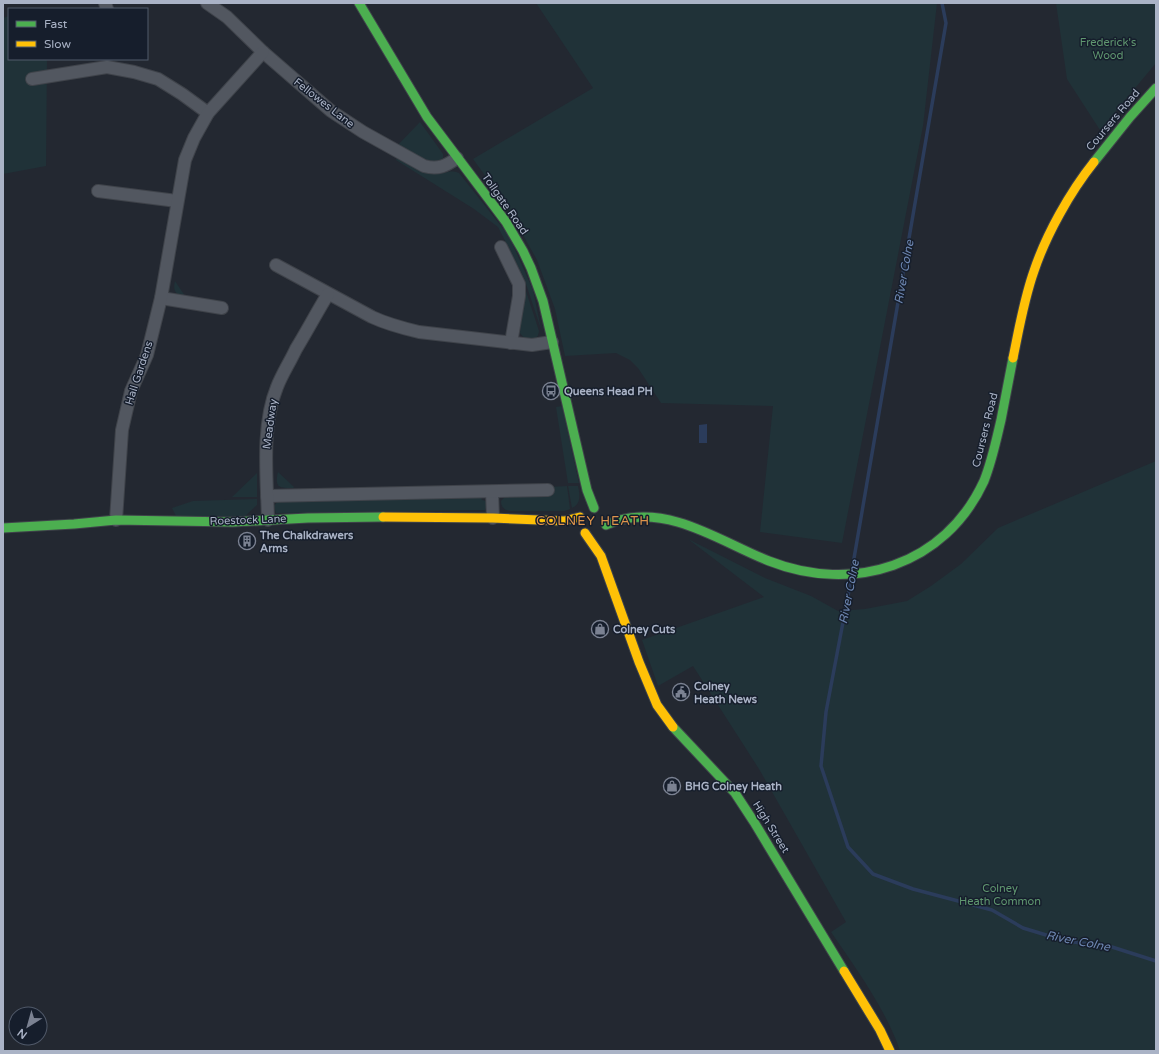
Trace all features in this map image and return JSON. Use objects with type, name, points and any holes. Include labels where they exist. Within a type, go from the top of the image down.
[{"type":"street","name":"Fellowes Lane","points":[[207,3],[227,17],[263,52],[331,111],[363,132],[424,166],[431,168],[439,168],[457,158]]},
{"type":"street","name":"Tollgate Road","points":[[359,3],[427,117],[506,222],[531,268],[543,301],[594,518]]},
{"type":"street","name":"Hall Gardens","points":[[116,520],[122,430],[131,391],[146,355],[161,298],[185,160],[194,138],[208,113],[263,52]]},
{"type":"street","points":[[32,79],[107,63],[158,79],[208,113]]},
{"type":"street","name":"Coursers Road","points":[[594,518],[623,519],[642,517],[660,518],[679,522],[695,527],[774,564],[805,573],[827,576],[853,575],[899,565],[934,545],[954,527],[976,496],[993,457],[1026,297],[1034,270],[1060,213],[1083,175],[1130,117],[1156,88]]},
{"type":"street","points":[[98,191],[178,201]]},
{"type":"street","points":[[501,247],[519,284],[519,296],[511,342]]},
{"type":"street","points":[[276,265],[372,317],[402,328],[419,332],[532,345],[552,342]]},
{"type":"street","name":"Meadway","points":[[268,520],[266,456],[267,432],[271,405],[276,388],[284,372],[328,294]]},
{"type":"street","points":[[161,298],[222,308]]},
{"type":"street","points":[[267,496],[548,490]]},
{"type":"street","points":[[492,492],[493,518]]},
{"type":"street","name":"Roestock Lane","points":[[3,528],[116,520],[233,522],[343,517],[493,518],[564,521],[594,518]]},
{"type":"street","points":[[594,518],[599,537],[591,536],[594,518]]},
{"type":"street","name":"High Street","points":[[594,518],[601,556],[641,667],[657,705],[677,732],[735,794],[754,822],[880,1030],[890,1051]]},
{"type":"street","name":"High Street","points":[[599,537],[601,556]]},
{"type":"green space","points":[[536,3],[937,3],[923,126],[842,543],[760,532],[773,406],[661,403],[638,368],[630,360],[616,353],[565,356],[555,309],[537,260],[505,203],[473,159],[593,88]]},
{"type":"green space","name":"Frederick's Wood","points":[[1056,3],[1156,3],[1156,63],[1100,130],[1067,79]]},
{"type":"green space","points":[[8,16],[8,60],[47,60],[46,166],[3,174],[3,18]]},
{"type":"green space","points":[[420,122],[443,154],[443,158],[437,162],[427,162],[397,146]]},
{"type":"green space","points":[[397,158],[431,174],[452,172],[459,173],[509,236],[533,290],[541,329],[524,278],[498,227],[474,209],[396,160]]},
{"type":"green space","points":[[175,281],[185,296],[195,297],[194,299],[178,294],[174,286]]},
{"type":"green space","points":[[524,285],[539,331],[536,338],[532,339],[525,339],[520,333]]},
{"type":"green space","points":[[562,406],[579,483],[568,483],[556,407]]},
{"type":"green space","name":"Colney Heath Common","points":[[1156,461],[1156,1051],[900,1051],[879,1005],[831,932],[846,922],[759,769],[693,666],[658,686],[642,640],[764,597],[688,539],[765,578],[811,596],[838,611],[865,609],[907,601],[961,564],[998,528]]},
{"type":"green space","points":[[278,472],[294,487],[293,488],[279,486],[277,481]]},
{"type":"green space","points":[[257,473],[257,497],[232,497]]},
{"type":"green space","points":[[567,486],[570,509],[565,511],[510,511],[502,507],[501,501],[506,496],[550,487]]},
{"type":"green space","points":[[568,486],[578,486],[579,489],[578,502],[572,508]]},
{"type":"green space","points":[[481,497],[482,500],[486,501],[487,505],[485,510],[276,513],[274,506],[278,501]]},
{"type":"green space","points":[[257,499],[257,505],[244,517],[176,516],[172,508],[193,501]]},
{"type":"water","points":[[707,424],[707,443],[699,443],[699,425]]},
{"type":"waterway","name":"River Colne","points":[[852,570],[946,23],[942,3]]},
{"type":"waterway","name":"River Colne","points":[[851,580],[826,712],[821,766],[848,847],[873,874],[913,889],[992,910],[1023,928],[1066,941],[1112,947],[1156,961]]},
{"type":"traffic: fast","points":[[359,3],[427,117],[506,222],[531,268],[543,301],[587,490],[594,508]]},
{"type":"traffic: fast","points":[[1094,162],[1130,117],[1156,88]]},
{"type":"traffic: fast","points":[[606,525],[618,520],[639,517],[659,518],[678,522],[697,528],[769,561],[801,571],[833,574],[864,573],[893,565],[921,552],[946,534],[967,510],[984,481],[992,458],[1001,420],[1013,358]]},
{"type":"traffic: fast","points":[[3,528],[116,520],[233,522],[308,518],[383,517]]},
{"type":"traffic: fast","points":[[673,727],[735,793],[844,971]]},
{"type":"traffic: slow","points":[[1013,358],[1027,292],[1039,257],[1068,200],[1094,162]]},
{"type":"traffic: slow","points":[[383,517],[493,518],[564,521],[580,517]]},
{"type":"traffic: slow","points":[[585,533],[601,556],[639,662],[657,705],[673,727]]},
{"type":"traffic: slow","points":[[844,971],[880,1030],[890,1051]]},
{"type":"place","name":"Queens Head PH","points":[[551,391]]},
{"type":"place","name":"The Chalkdrawers Arms","points":[[247,541]]},
{"type":"place","name":"Colney Cuts","points":[[600,629]]},
{"type":"place","name":"Colney Heath News","points":[[681,692]]},
{"type":"place","name":"BHG Colney Heath","points":[[672,786]]},
{"type":"district","name":"COLNEY HEATH","points":[[593,521]]}]
